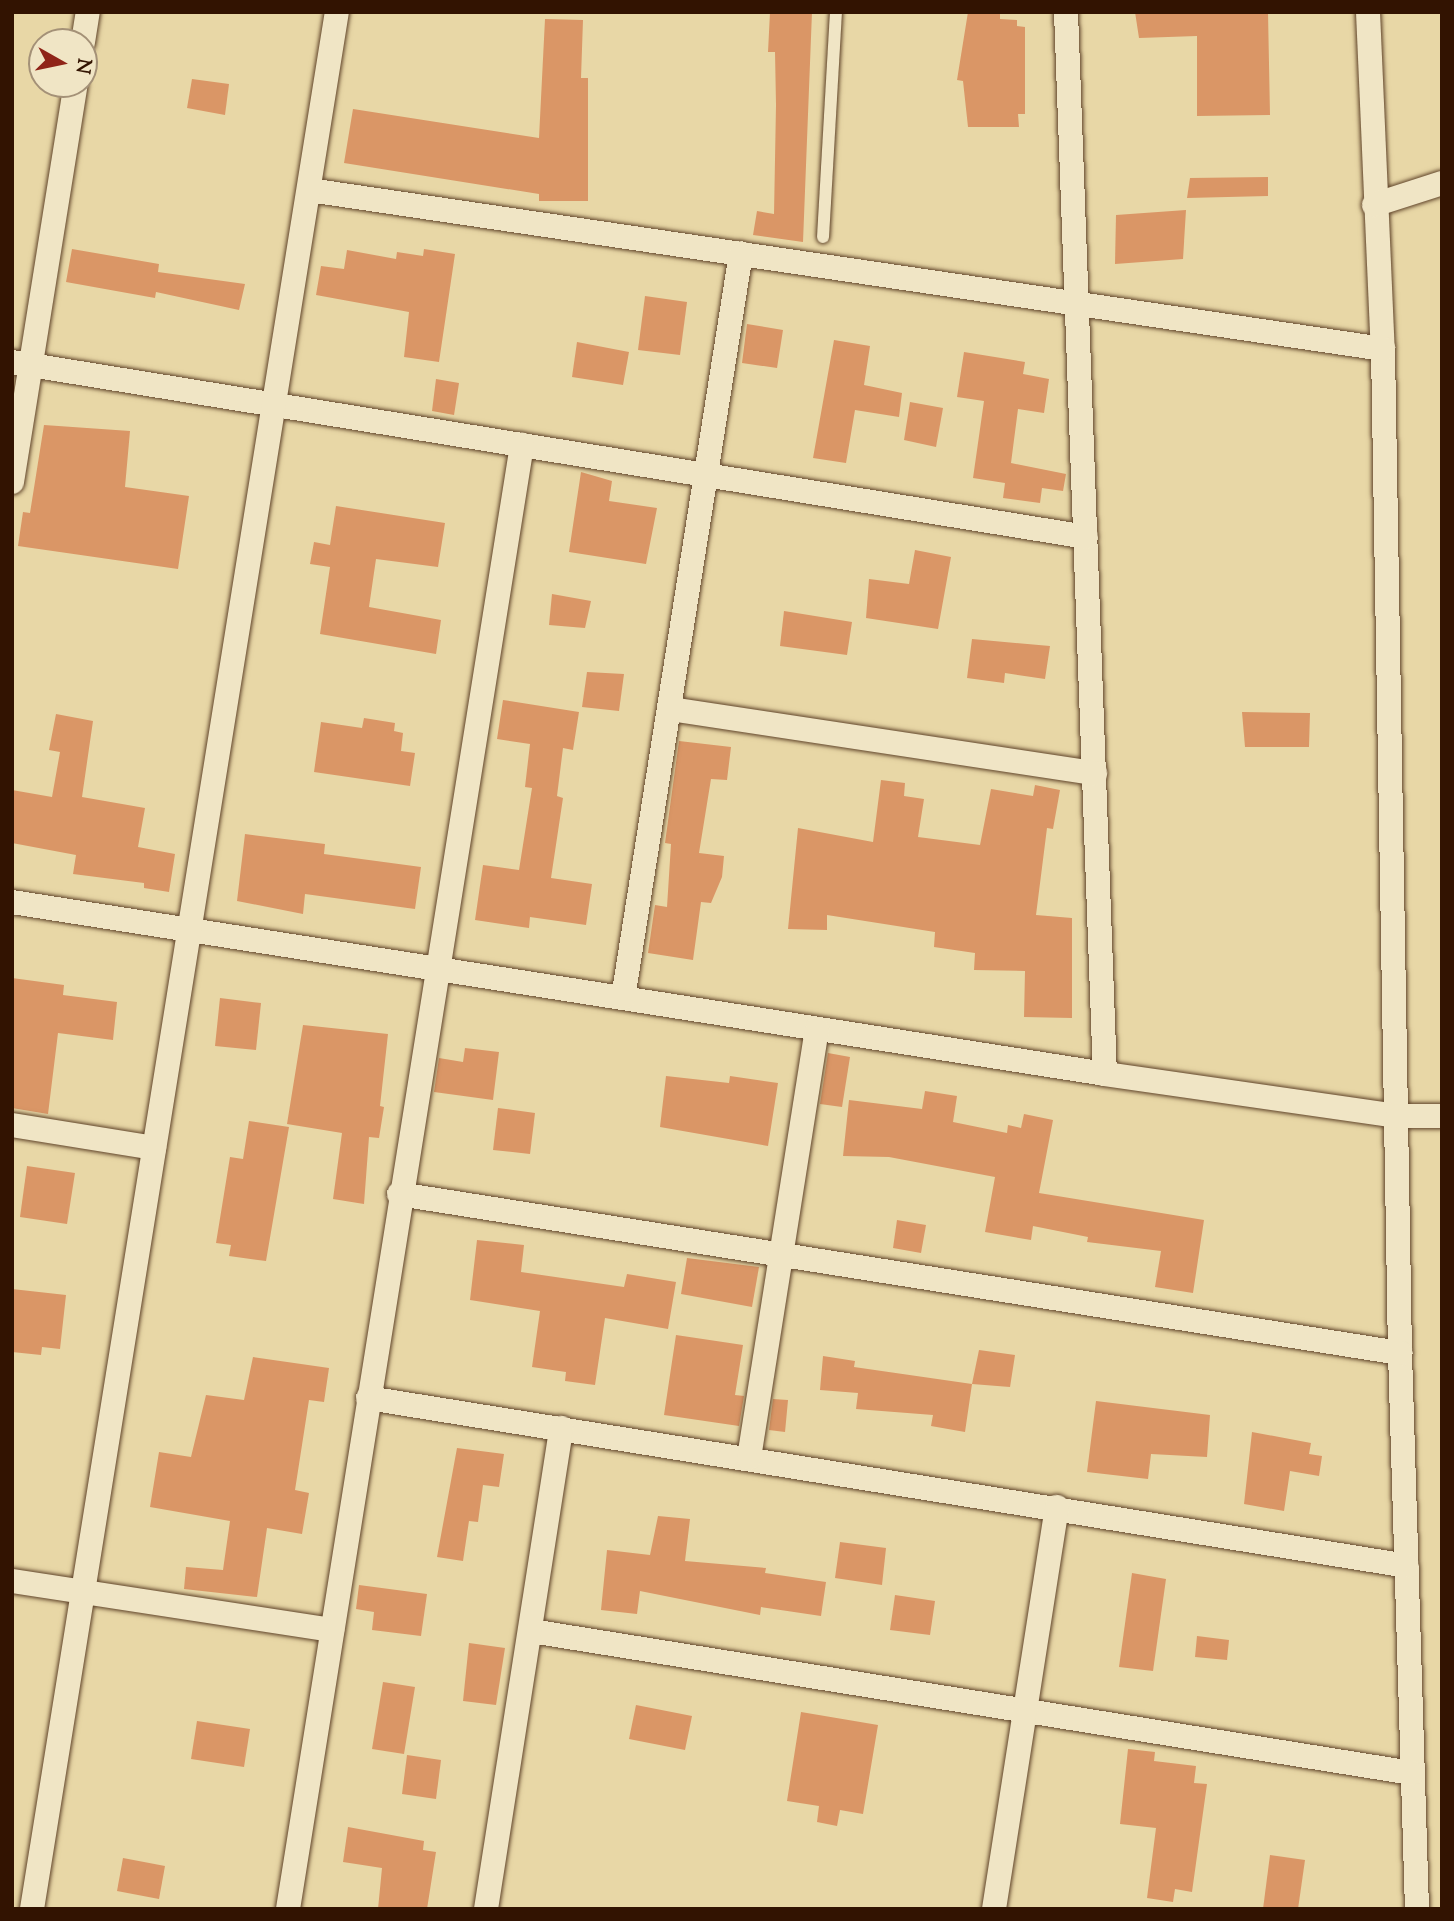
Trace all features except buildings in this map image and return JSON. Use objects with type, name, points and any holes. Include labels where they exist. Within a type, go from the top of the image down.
[{"type":"street","points":[[32,1909],[337,12]]},
{"type":"street","points":[[1066,12],[1105,1074]]},
{"type":"street","points":[[1368,12],[1374,205],[1383,349],[1400,1353],[1417,1909]]},
{"type":"street","points":[[12,482],[22,364],[73,98]]},
{"type":"street","points":[[1374,205],[1442,183]]},
{"type":"street","points":[[309,190],[1383,349]]},
{"type":"street","points":[[624,998],[741,253]]},
{"type":"street","points":[[22,364],[1086,537]]},
{"type":"street","points":[[288,1909],[522,445]]},
{"type":"street","points":[[670,709],[1095,773]]},
{"type":"street","points":[[12,902],[1105,1074],[1398,1116],[1442,1116]]},
{"type":"street","points":[[749,1458],[817,1029]]},
{"type":"street","points":[[12,1125],[154,1148]]},
{"type":"street","points":[[400,1195],[1400,1353]]},
{"type":"street","points":[[368,1398],[1057,1507],[1407,1566]]},
{"type":"street","points":[[486,1909],[561,1428]]},
{"type":"street","points":[[993,1909],[1057,1507]]},
{"type":"street","points":[[12,1581],[332,1630]]},
{"type":"street","points":[[531,1631],[1412,1773]]},
{"type":"lane","points":[[823,237],[836,12]]}]
